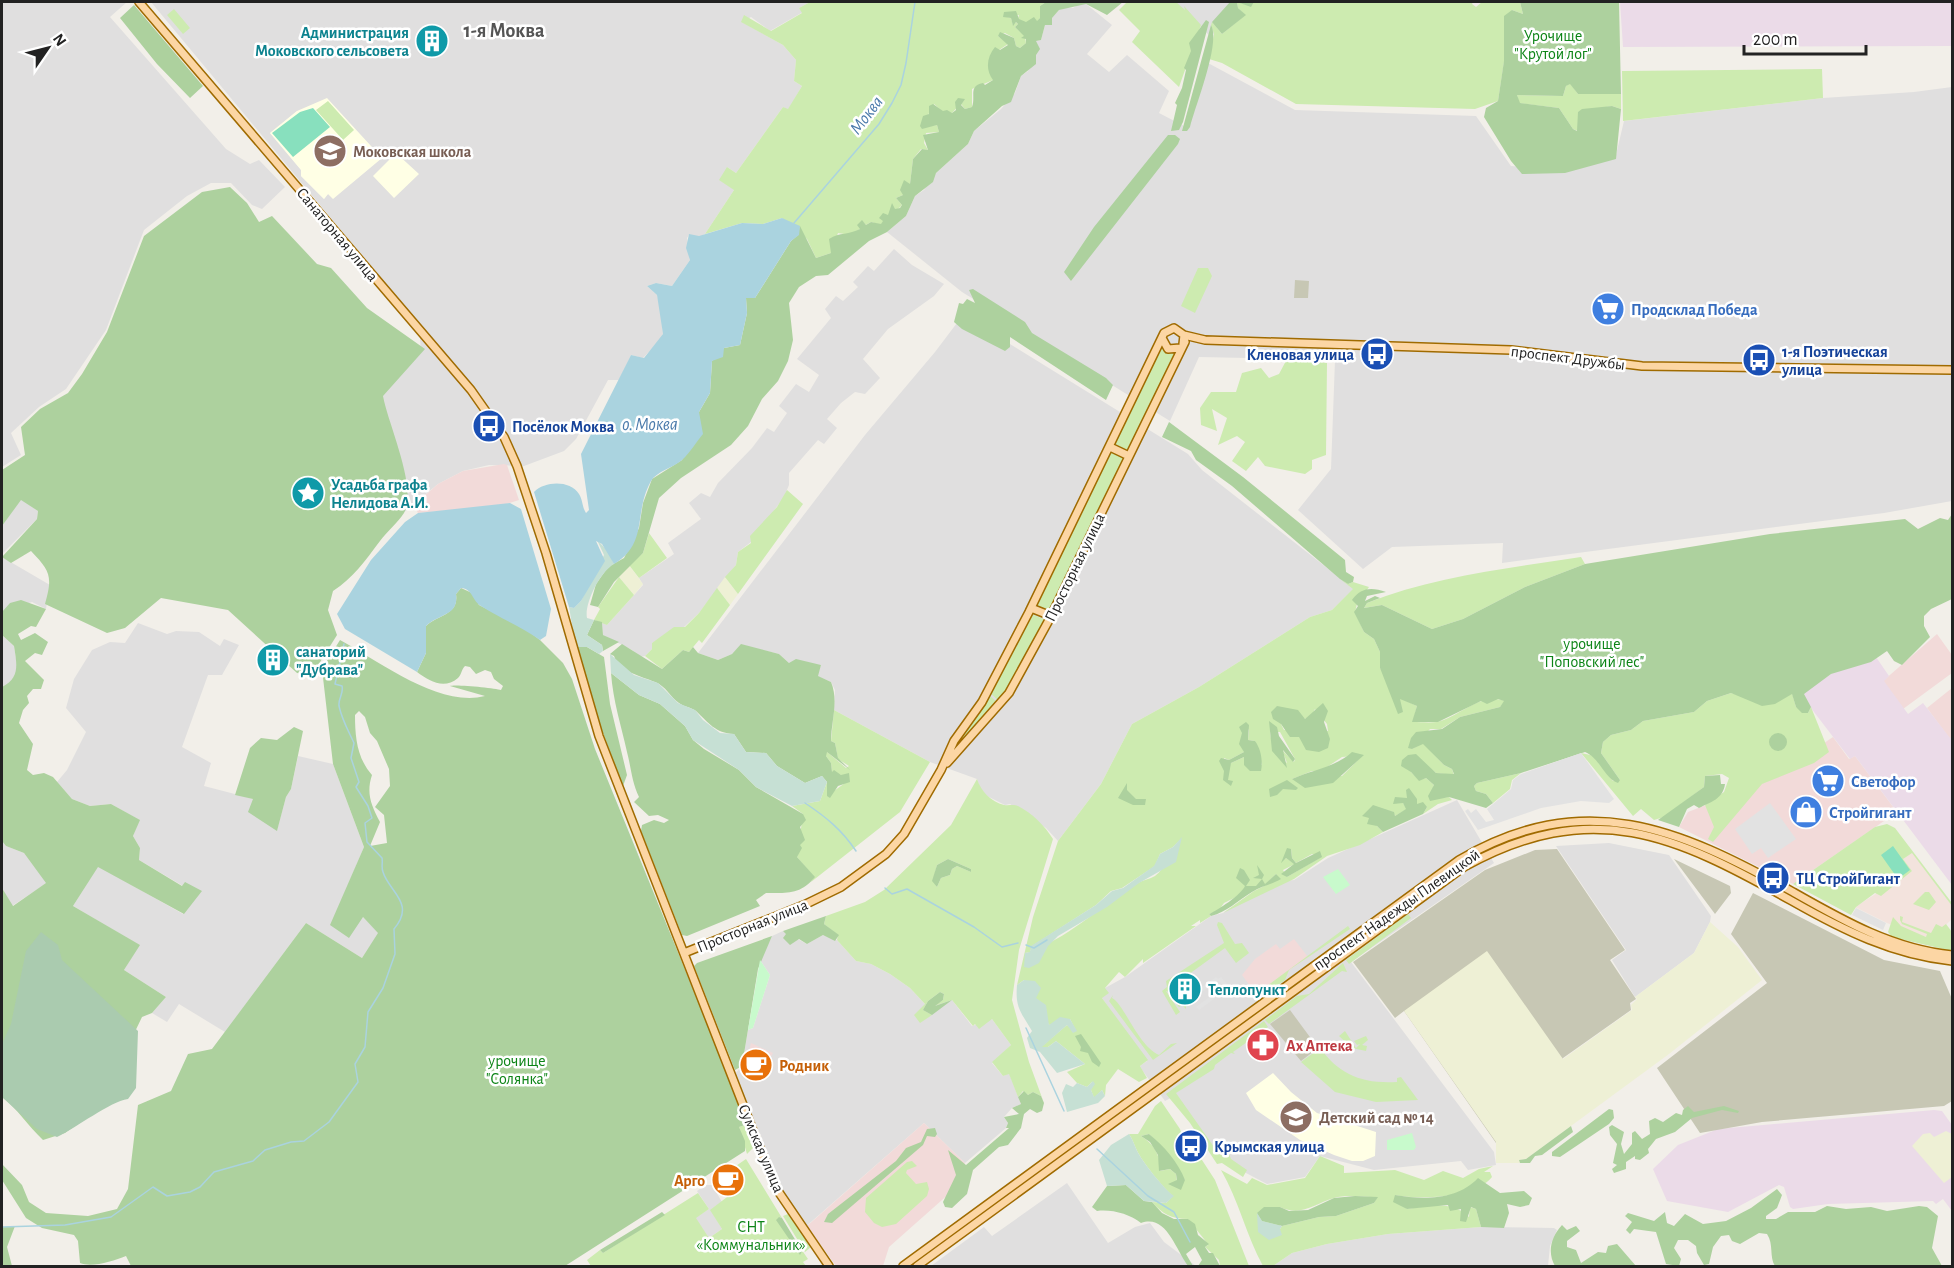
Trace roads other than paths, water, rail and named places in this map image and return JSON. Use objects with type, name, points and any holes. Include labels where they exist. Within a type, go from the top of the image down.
[{"type":"main road","name":"Санаторная улица","points":[[139,2],[471,390],[504,437],[521,477],[567,633]]},
{"type":"main road","points":[[1182,346],[1184,335],[1174,328],[1167,330],[1162,338],[1168,349],[1182,346],[1189,339],[1196,338]]},
{"type":"main road","name":"проспект Дружбы","points":[[1184,335],[1196,338],[1511,350],[1642,366],[1953,370]]},
{"type":"main road","name":"Просторная улица","points":[[684,953],[804,905],[855,878],[886,854],[904,834],[982,702],[1031,608],[1162,338]]},
{"type":"main road","name":"Просторная улица","points":[[955,748],[1009,693],[1051,616],[1182,346]]},
{"type":"main road","points":[[1110,447],[1129,456]]},
{"type":"main road","points":[[1031,608],[1051,616]]},
{"type":"main road","name":"Сумская улица","points":[[567,633],[599,736],[778,1191],[829,1266]]},
{"type":"main road","name":"проспект Надежды Плевицкой","points":[[903,1266],[1460,860],[1525,830],[1570,822],[1593,821],[1628,823],[1666,832],[1726,857],[1837,918],[1884,939],[1953,955]]},
{"type":"main road","name":"проспект Надежды Плевицкой","points":[[917,1266],[1464,867],[1498,849],[1527,838],[1563,831],[1593,829],[1627,831],[1657,837],[1725,864],[1851,932],[1887,948],[1924,958],[1953,961]]},
{"type":"water","name":"о. Моква","points":[[782,218],[800,226],[799,235],[791,241],[755,298],[746,298],[747,313],[740,345],[724,348],[723,357],[712,361],[710,393],[699,412],[703,434],[682,460],[651,481],[636,537],[625,556],[614,564],[602,544],[596,541],[605,561],[581,601],[574,608],[569,607],[534,492],[551,484],[564,484],[575,489],[586,513],[589,510],[581,454],[631,355],[644,358],[663,334],[657,295],[647,286],[656,283],[672,286],[690,260],[686,248],[689,234],[699,236],[742,223],[763,224]]},
{"type":"water","points":[[510,503],[521,509],[551,609],[546,636],[540,640],[481,606],[468,591],[461,588],[456,594],[455,606],[452,610],[426,626],[426,653],[417,672],[345,629],[337,614],[371,560],[405,522],[418,513]]},
{"type":"waterway","name":"Моква","points":[[794,223],[879,124],[892,103],[901,85],[915,2]]},
{"type":"waterway","points":[[2,1227],[65,1225],[111,1217],[153,1187],[167,1196],[190,1192],[200,1187],[214,1172],[253,1161],[265,1150],[291,1142],[304,1141],[329,1122],[358,1082],[355,1064],[365,1047],[368,1012],[383,988],[395,954],[394,929],[400,920],[402,905],[383,872],[382,858],[367,842],[365,823],[372,818],[368,806],[356,787],[359,782],[351,758],[354,743],[339,706],[342,686],[335,684],[344,644]]},
{"type":"waterway","points":[[805,803],[833,824],[856,851]]},
{"type":"waterway","points":[[885,888],[892,894],[907,889],[974,927],[1002,947],[1018,943]]},
{"type":"waterway","points":[[1026,945],[1034,948],[1047,940]]},
{"type":"waterway","points":[[1026,1028],[1064,1111]]},
{"type":"waterway","points":[[1097,1149],[1148,1196],[1174,1212],[1190,1242]]},
{"type":"place","name":"Администрация Моковского сельсовета","points":[[432,41]]},
{"type":"place","name":"Моковская школа","points":[[330,151]]},
{"type":"place","name":"Продсклад Победа","points":[[1608,309]]},
{"type":"place","name":"Кленовая улица","points":[[1377,354]]},
{"type":"place","name":"1-я Поэтическая улица","points":[[1759,360]]},
{"type":"place","name":"Посёлок Моква","points":[[489,426]]},
{"type":"place","name":"Усадьба графа Нелидова А.И.","points":[[308,493]]},
{"type":"place","name":"санаторий \"Дубрава\"","points":[[273,660]]},
{"type":"place","name":"Светофор","points":[[1828,781]]},
{"type":"place","name":"Стройгигант","points":[[1806,812]]},
{"type":"place","name":"ТЦ СтройГигант","points":[[1773,878]]},
{"type":"place","name":"Теплопункт","points":[[1185,989]]},
{"type":"place","name":"Ах Аптека","points":[[1263,1045]]},
{"type":"place","name":"Родник","points":[[756,1065]]},
{"type":"place","name":"Детский сад № 14","points":[[1296,1117]]},
{"type":"place","name":"Крымская улица","points":[[1191,1146]]},
{"type":"place","name":"Арго","points":[[728,1180]]},
{"type":"district","name":"1-я Моква","points":[[504,30]]},
{"type":"park label","name":"Урочище \"Крутой лог\"","points":[[1553,44]]},
{"type":"park label","name":"урочище \"Поповский лес\"","points":[[1592,652]]},
{"type":"park label","name":"урочище \"Солянка\"","points":[[517,1069]]},
{"type":"park label","name":"СНТ «Коммунальник»","points":[[751,1235]]}]
